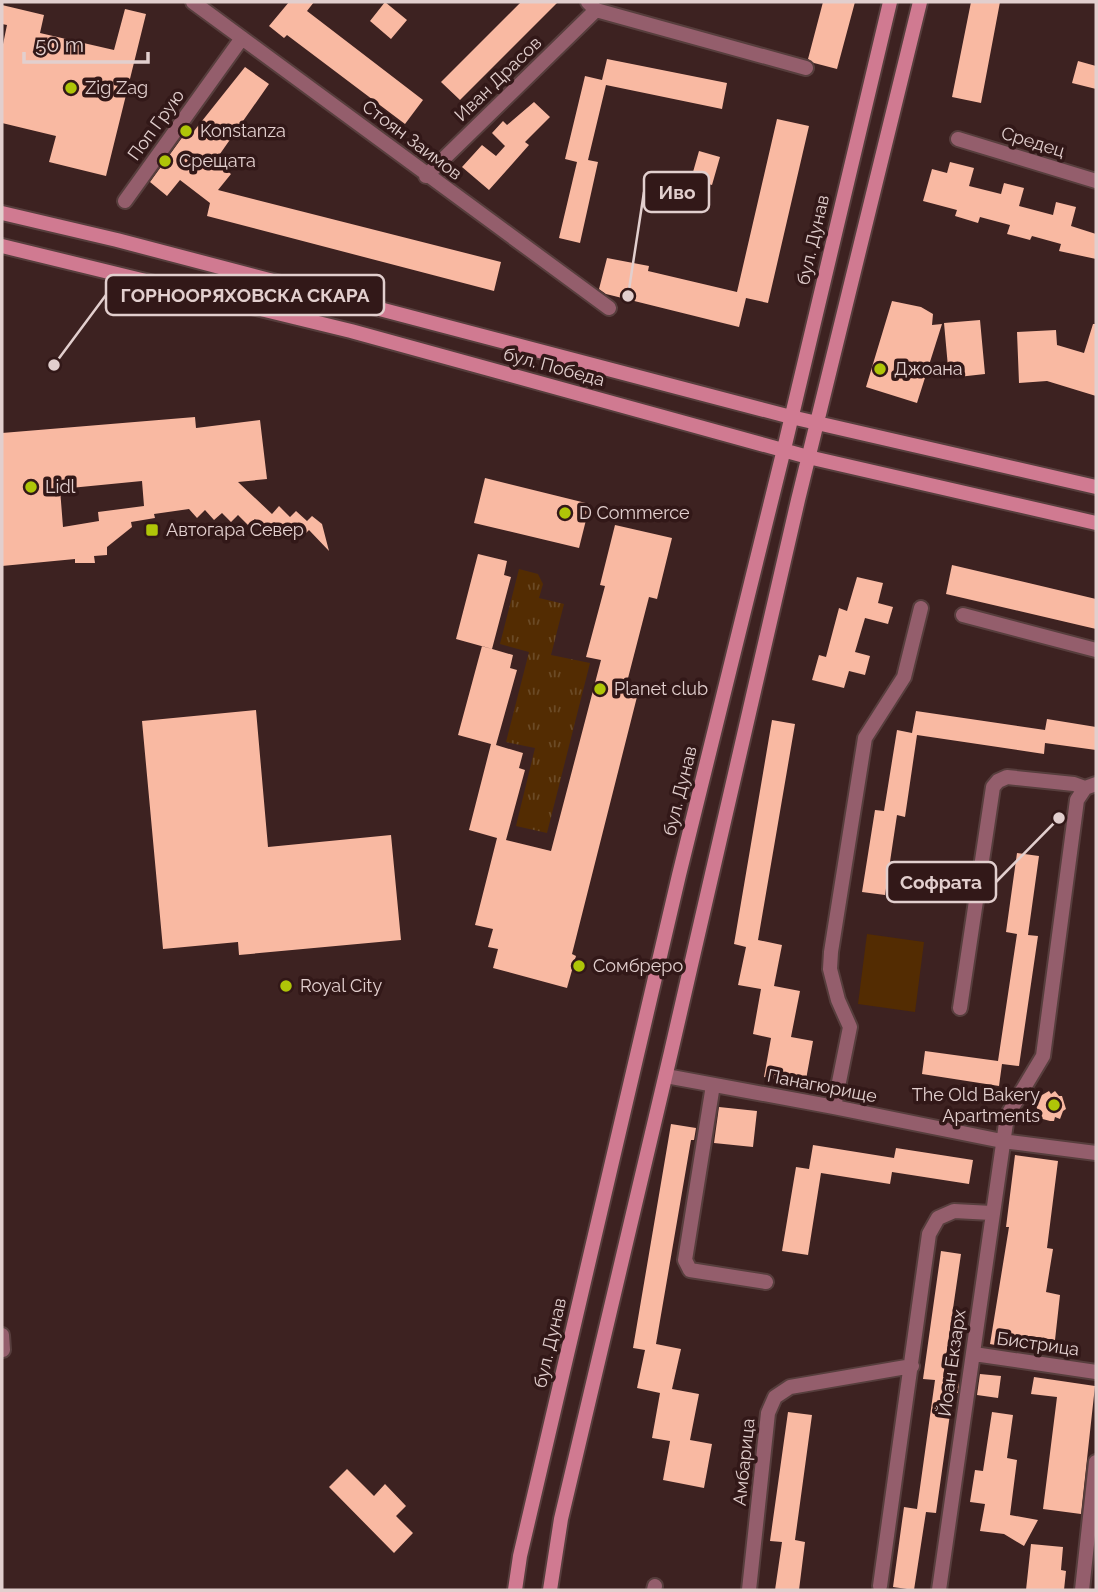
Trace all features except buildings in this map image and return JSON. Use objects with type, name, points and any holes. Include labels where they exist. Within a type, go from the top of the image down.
[{"type":"main road","name":"бул. Дунав","points":[[515,1590],[520,1556],[679,875],[890,2]]},
{"type":"main road","points":[[550,1590],[561,1519],[808,457],[920,2]]},
{"type":"main road","name":"бул. Победа","points":[[2,213],[117,240],[791,416],[1096,487]]},
{"type":"main road","name":"бул. Победа","points":[[2,246],[351,331],[808,457],[1096,523]]},
{"type":"street","name":"Стоян Заимов","points":[[193,2],[426,176],[609,308]]},
{"type":"street","points":[[592,6],[806,68]]},
{"type":"street","name":"Иван Драсов","points":[[426,176],[592,6]]},
{"type":"street","name":"Поп Грую","points":[[125,201],[242,38]]},
{"type":"street","name":"Средец","points":[[958,139],[1096,181]]},
{"type":"street","points":[[834,1107],[850,1027],[838,1000],[830,969],[831,952],[865,738],[904,677],[921,608]]},
{"type":"street","points":[[963,615],[1096,650]]},
{"type":"street","points":[[960,1008],[993,787],[998,780],[1007,777],[1091,786]]},
{"type":"street","name":"Йоан Екзарх","points":[[939,1590],[1002,1141],[1007,1116],[1014,1101],[1036,1071],[1043,1056],[1077,800],[1091,786]]},
{"type":"street","name":"Панагюрище","points":[[666,1076],[1002,1141],[1096,1153]]},
{"type":"street","points":[[713,1085],[685,1260],[690,1270],[766,1282]]},
{"type":"street","points":[[880,1586],[929,1234],[938,1217],[954,1211],[992,1213]]},
{"type":"street","name":"Бистрица","points":[[974,1354],[1096,1372]]},
{"type":"street","name":"Амбарица","points":[[749,1590],[768,1413],[775,1397],[790,1387],[912,1366]]},
{"type":"street","points":[[1082,1590],[1096,1462]]},
{"type":"green space","points":[[519,569],[538,574],[543,584],[539,598],[564,604],[551,655],[590,663],[547,833],[516,826],[535,748],[506,742],[529,652],[500,644]]},
{"type":"green space","points":[[867,934],[924,942],[915,1012],[858,1004]]},
{"type":"place","name":"Zig Zag","points":[[71,88]]},
{"type":"place","name":"Konstanza","points":[[186,131]]},
{"type":"place","name":"Срещата","points":[[165,161]]},
{"type":"place","name":"Иво","points":[[628,296]]},
{"type":"place","name":"ГОРНООРЯХОВСКА СКАРА","points":[[54,365]]},
{"type":"place","name":"Джоана","points":[[880,369]]},
{"type":"place","name":"Lidl","points":[[31,487]]},
{"type":"place","name":"D Commerce","points":[[565,513]]},
{"type":"place","name":"Автогара Север","points":[[152,530]]},
{"type":"place","name":"Planet club","points":[[600,689]]},
{"type":"place","name":"Софрата","points":[[1059,818]]},
{"type":"place","name":"Сомбреро","points":[[579,966]]},
{"type":"place","name":"Royal City","points":[[286,986]]},
{"type":"place","name":"The Old Bakery Apartments","points":[[1054,1105]]}]
